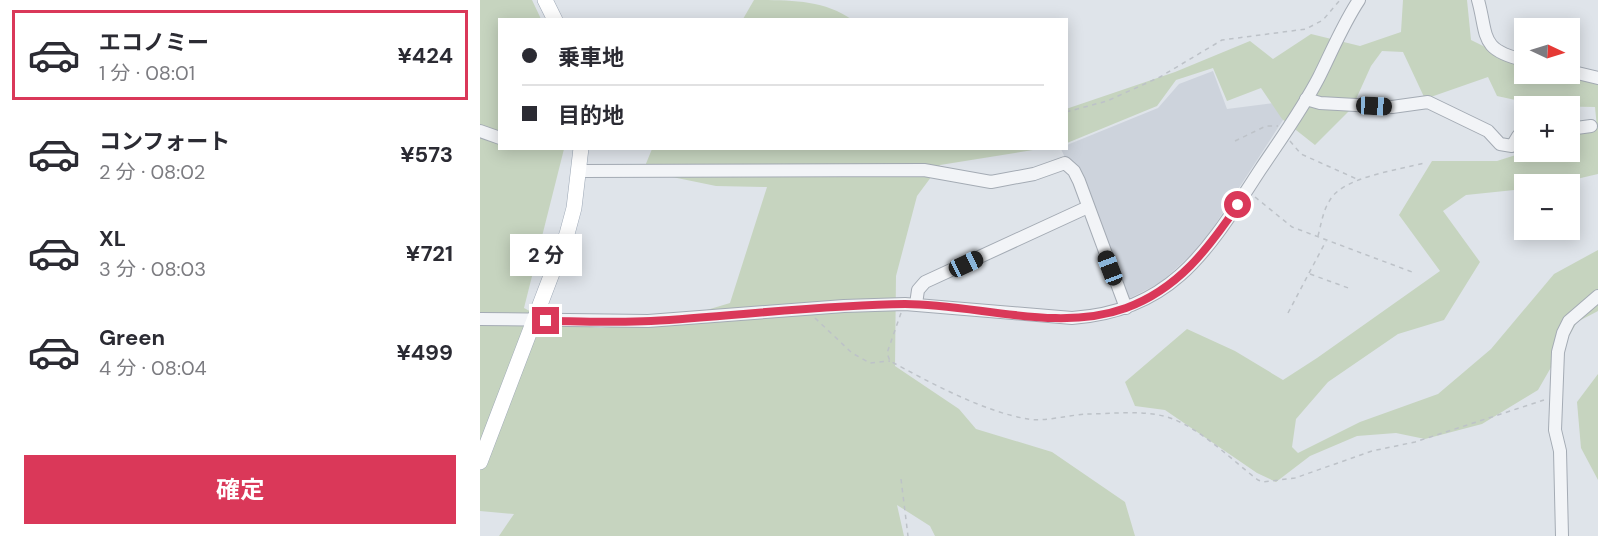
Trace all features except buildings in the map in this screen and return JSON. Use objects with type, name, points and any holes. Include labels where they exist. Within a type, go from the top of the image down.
[{"type":"main road","points":[[545,0],[554,18]]},
{"type":"main road","points":[[480,462],[567,234],[580,171],[581,150]]},
{"type":"street","points":[[480,320],[648,321],[805,309],[910,304],[1072,318],[1091,317],[1126,308],[1158,292],[1191,267],[1218,234],[1306,99],[1359,0]]},
{"type":"street","points":[[1478,0],[1485,37],[1491,46],[1507,57],[1514,58]]},
{"type":"street","points":[[1580,73],[1598,78]]},
{"type":"street","points":[[1306,99],[1320,103],[1392,106],[1428,102],[1488,131],[1500,144],[1512,146],[1514,143]]},
{"type":"street","points":[[1580,128],[1591,126]]},
{"type":"street","points":[[480,131],[498,137]]},
{"type":"street","points":[[580,171],[924,170],[991,182],[1034,174],[1065,163],[1074,171],[1126,308]]},
{"type":"street","points":[[910,304],[925,282],[1088,207]]},
{"type":"street","points":[[1562,536],[1560,451],[1555,430],[1558,352],[1563,333],[1574,314],[1598,296]]},
{"type":"path","points":[[1068,111],[1107,101],[1160,77],[1222,40],[1306,29],[1323,20],[1340,0]]},
{"type":"path","points":[[1235,141],[1266,126],[1274,125],[1285,131],[1301,154],[1359,180]]},
{"type":"path","points":[[1317,237],[1328,202],[1337,190],[1359,180],[1424,163]]},
{"type":"path","points":[[1247,191],[1292,227],[1412,273]]},
{"type":"path","points":[[1288,313],[1327,240]]},
{"type":"path","points":[[1309,274],[1351,289]]},
{"type":"path","points":[[890,361],[887,353],[910,304]]},
{"type":"path","points":[[805,309],[852,353],[870,363],[890,361],[945,390],[1013,416],[1031,420],[1065,415],[1096,414],[1154,415],[1173,419],[1191,429],[1263,482],[1295,478],[1372,451],[1415,442],[1556,396]]},
{"type":"path","points":[[901,479],[908,536]]},
{"type":"shaded area","points":[[1213,71],[1227,109],[1296,100],[1209,234],[1192,254],[1160,283],[1126,300],[1073,161],[1067,162],[1061,150],[1068,150],[1068,145],[1158,108],[1179,84]]},
{"type":"green space","points":[[480,0],[532,0],[541,18],[498,18],[498,150],[564,150],[524,308],[554,324],[601,328],[670,321],[730,303],[767,187],[716,186],[643,171],[652,150],[1033,150],[940,165],[917,196],[896,276],[895,366],[959,409],[976,429],[1052,452],[1125,502],[1135,536],[935,536],[930,526],[897,505],[904,536],[499,536],[514,514],[480,511]]},
{"type":"green space","points":[[754,0],[805,2],[829,8],[849,18],[744,18]]},
{"type":"green space","points":[[1403,0],[1467,0],[1471,40],[1514,61],[1514,84],[1580,84],[1580,72],[1598,72],[1598,174],[1580,178],[1580,174],[1514,174],[1514,190],[1466,195],[1443,211],[1480,262],[1444,320],[1398,334],[1328,382],[1296,419],[1292,447],[1298,453],[1360,422],[1438,394],[1491,349],[1554,274],[1598,250],[1598,311],[1577,322],[1538,390],[1482,424],[1425,439],[1396,433],[1357,436],[1310,456],[1276,482],[1257,473],[1165,410],[1135,406],[1125,382],[1187,329],[1235,351],[1283,380],[1440,271],[1399,215],[1432,161],[1497,161],[1514,156],[1514,162],[1580,162],[1580,133],[1597,128],[1595,107],[1580,107],[1580,96],[1514,96],[1514,100],[1497,96],[1488,77],[1425,99],[1403,52],[1382,51],[1371,66],[1352,108],[1315,145],[1282,119],[1261,88],[1227,101],[1213,68],[1176,80],[1157,106],[1068,143],[1068,108],[1175,72],[1250,41],[1273,59],[1311,34],[1360,46],[1401,32]]},
{"type":"green space","points":[[1598,374],[1598,480],[1581,448],[1577,402]]},
{"type":"route","points":[[546,321],[648,321],[880,304],[916,304],[1052,317],[1091,317],[1126,308],[1176,280],[1204,253],[1238,205]]}]
